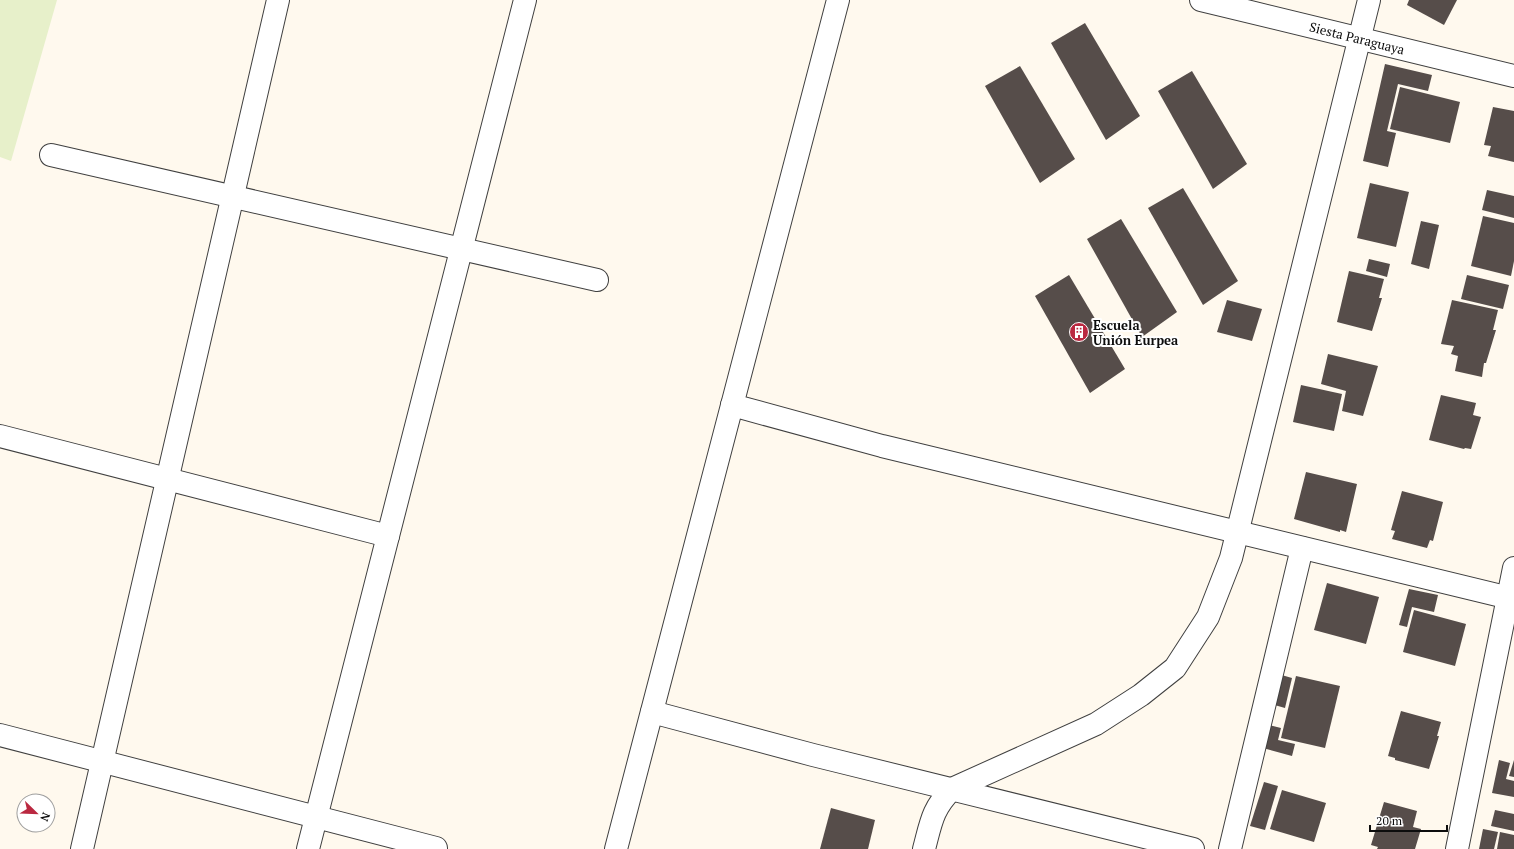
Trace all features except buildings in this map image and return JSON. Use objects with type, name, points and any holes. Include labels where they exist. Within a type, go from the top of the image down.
[{"type":"street","points":[[82,849],[278,0]]},
{"type":"street","points":[[308,849],[525,0]]},
{"type":"street","points":[[616,849],[838,0]]},
{"type":"street","name":"Siesta Paraguaya","points":[[1201,0],[1514,76]]},
{"type":"street","points":[[924,849],[933,814],[941,800],[952,789],[1096,724],[1141,695],[1174,668],[1208,617],[1231,558],[1369,0]]},
{"type":"street","points":[[51,155],[597,280]]},
{"type":"street","points":[[732,405],[882,446],[1511,599]]},
{"type":"street","points":[[0,436],[388,536]]},
{"type":"street","points":[[1230,849],[1302,548]]},
{"type":"street","points":[[1457,849],[1511,599],[1514,568]]},
{"type":"street","points":[[652,712],[1194,849]]},
{"type":"street","points":[[0,735],[436,848]]},
{"type":"green space","points":[[0,0],[57,0],[11,161],[0,157]]},
{"type":"place","name":"Escuela Unión Eurpea","points":[[1079,332]]}]
